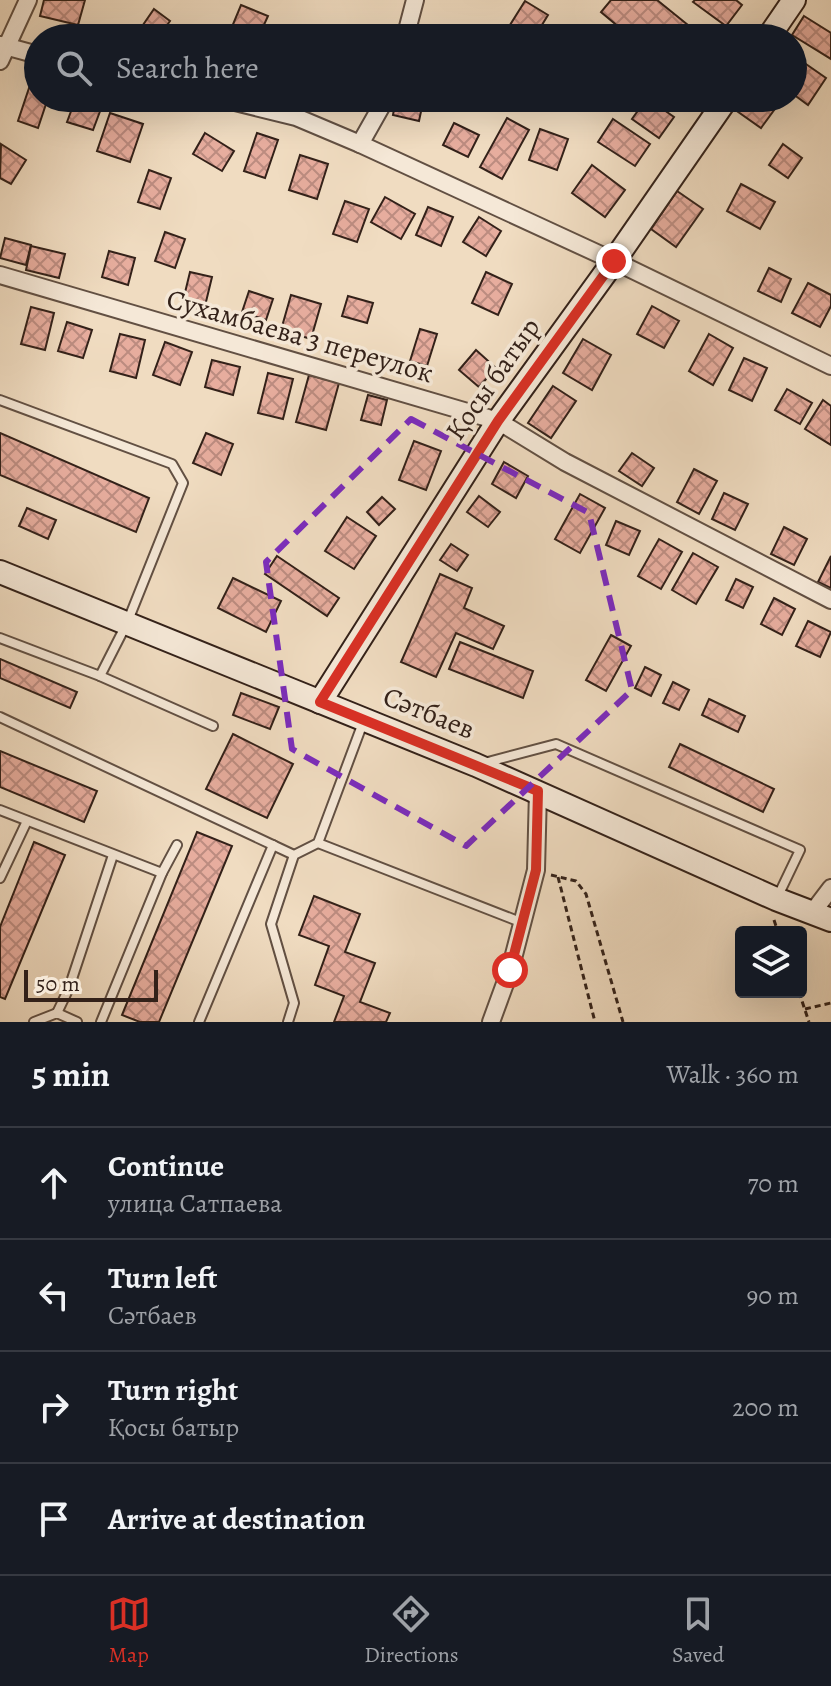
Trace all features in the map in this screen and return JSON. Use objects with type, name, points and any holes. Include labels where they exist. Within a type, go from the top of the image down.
[{"type":"street","points":[[24,53],[3,51],[28,0]]},
{"type":"street","points":[[409,24],[415,0]]},
{"type":"street","points":[[778,24],[794,0]]},
{"type":"street","points":[[276,112],[296,117],[360,144],[614,261],[831,366]]},
{"type":"street","points":[[360,144],[378,112]]},
{"type":"street","name":"Қосы батыр","points":[[320,702],[498,421],[717,112]]},
{"type":"street","name":"Сухамбаева 3 переулок","points":[[0,275],[498,421],[565,462],[831,600]]},
{"type":"street","name":"Сәтбаев","points":[[0,572],[476,765],[776,899],[821,916]]},
{"type":"street","points":[[491,1022],[524,923],[536,870],[538,791]]},
{"type":"street","points":[[821,916],[831,888]]},
{"type":"lane","points":[[0,400],[172,464],[183,483],[127,623],[100,676]]},
{"type":"lane","points":[[0,638],[100,676],[213,726]]},
{"type":"lane","points":[[0,717],[294,855]]},
{"type":"lane","points":[[288,1022],[294,1003],[271,924],[294,855],[318,843],[364,720]]},
{"type":"lane","points":[[476,765],[556,744],[800,850],[776,899]]},
{"type":"lane","points":[[0,810],[162,873]]},
{"type":"lane","points":[[0,878],[27,821]]},
{"type":"lane","points":[[318,843],[524,923]]},
{"type":"lane","points":[[101,1022],[162,873],[177,845]]},
{"type":"lane","points":[[199,1022],[273,845]]},
{"type":"lane","points":[[34,1022],[57,1013],[69,988],[113,855]]},
{"type":"lane","points":[[57,1013],[77,1022]]},
{"type":"path","points":[[536,870],[576,881],[586,894],[623,1022]]},
{"type":"path","points":[[558,877],[595,1022]]},
{"type":"path","points":[[801,998],[809,1022]]},
{"type":"path","points":[[805,1009],[831,1003]]},
{"type":"highlighted area","points":[[411,419],[589,513],[632,690],[466,846],[292,749],[266,562]]},
{"type":"building","points":[[44,0],[85,0],[78,24],[40,16]]},
{"type":"building","points":[[611,0],[657,0],[687,24],[615,24],[601,12]]},
{"type":"building","points":[[736,0],[742,5],[728,24],[723,24],[693,2]]},
{"type":"building","points":[[525,1],[548,15],[543,24],[511,24]]},
{"type":"building","points":[[241,5],[268,16],[264,24],[233,24]]},
{"type":"building","points":[[154,9],[170,21],[168,24],[144,24]]},
{"type":"building","points":[[804,16],[831,33],[831,59],[807,44],[807,24],[799,24]]},
{"type":"building","points":[[807,65],[826,78],[807,104]]},
{"type":"building","points":[[24,103],[24,112],[43,112],[38,128],[18,121]]},
{"type":"building","points":[[71,112],[100,112],[93,130],[67,122]]},
{"type":"building","points":[[394,112],[421,112],[419,121],[393,115]]},
{"type":"building","points":[[637,112],[667,112],[674,117],[659,138],[632,119]]},
{"type":"building","points":[[738,112],[773,112],[761,128]]},
{"type":"building","points":[[110,113],[143,124],[130,162],[97,151]]},
{"type":"building","points":[[507,118],[529,130],[502,179],[480,167]]},
{"type":"building","points":[[613,119],[650,144],[635,166],[598,142]]},
{"type":"building","points":[[454,123],[479,135],[468,157],[443,145]]},
{"type":"building","points":[[540,129],[568,139],[557,170],[529,160]]},
{"type":"building","points":[[205,133],[234,151],[222,171],[193,154]]},
{"type":"building","points":[[257,133],[278,140],[265,178],[244,171]]},
{"type":"building","points":[[1,144],[26,160],[11,184],[0,178]]},
{"type":"building","points":[[783,144],[802,158],[788,178],[769,165]]},
{"type":"building","points":[[300,155],[328,164],[317,199],[289,190]]},
{"type":"building","points":[[592,165],[625,190],[605,217],[572,193]]},
{"type":"building","points":[[149,170],[171,178],[160,209],[138,202]]},
{"type":"building","points":[[741,184],[775,202],[760,229],[727,211]]},
{"type":"building","points":[[677,191],[703,209],[676,247],[651,229]]},
{"type":"building","points":[[385,197],[415,214],[401,239],[371,222]]},
{"type":"building","points":[[345,201],[369,209],[357,242],[333,234]]},
{"type":"building","points":[[428,207],[453,217],[441,246],[416,235]]},
{"type":"building","points":[[479,217],[501,231],[486,256],[463,242]]},
{"type":"building","points":[[165,232],[185,239],[175,268],[155,261]]},
{"type":"building","points":[[5,238],[31,245],[26,265],[0,258]]},
{"type":"building","points":[[31,246],[65,254],[59,278],[26,270]]},
{"type":"building","points":[[109,251],[135,258],[128,285],[102,277]]},
{"type":"building","points":[[769,268],[791,279],[781,302],[758,291]]},
{"type":"building","points":[[190,272],[212,277],[204,310],[182,305]]},
{"type":"building","points":[[486,272],[512,284],[498,315],[472,303]]},
{"type":"building","points":[[808,283],[831,295],[831,306],[820,327],[792,313]]},
{"type":"building","points":[[249,291],[273,299],[266,320],[242,312]]},
{"type":"building","points":[[291,295],[321,304],[311,339],[281,330]]},
{"type":"building","points":[[348,296],[373,303],[367,323],[342,316]]},
{"type":"building","points":[[652,306],[679,321],[664,348],[637,334]]},
{"type":"building","points":[[31,307],[54,313],[45,350],[21,344]]},
{"type":"building","points":[[67,322],[92,330],[83,358],[58,351]]},
{"type":"building","points":[[420,329],[437,334],[427,366],[410,361]]},
{"type":"building","points":[[120,334],[145,340],[136,378],[110,371]]},
{"type":"building","points":[[709,334],[733,348],[713,385],[689,371]]},
{"type":"building","points":[[583,339],[611,355],[592,390],[563,373]]},
{"type":"building","points":[[165,342],[192,352],[180,385],[153,375]]},
{"type":"building","points":[[476,350],[496,368],[479,387],[459,370]]},
{"type":"building","points":[[744,358],[767,368],[752,401],[729,390]]},
{"type":"building","points":[[212,360],[240,367],[233,395],[205,387]]},
{"type":"building","points":[[268,373],[293,379],[283,419],[258,413]]},
{"type":"building","points":[[309,375],[339,383],[326,430],[296,422]]},
{"type":"building","points":[[553,386],[576,401],[551,438],[528,423]]},
{"type":"building","points":[[787,389],[812,403],[800,424],[775,410]]},
{"type":"building","points":[[368,395],[387,400],[381,425],[361,420]]},
{"type":"building","points":[[823,400],[831,406],[831,445],[805,429]]},
{"type":"building","points":[[0,433],[149,498],[136,532],[0,475]]},
{"type":"building","points":[[206,433],[233,444],[221,475],[193,463]]},
{"type":"building","points":[[414,441],[441,451],[426,490],[399,480]]},
{"type":"building","points":[[632,453],[654,468],[642,486],[619,471]]},
{"type":"building","points":[[504,462],[528,476],[516,498],[492,484]]},
{"type":"building","points":[[694,469],[717,481],[699,514],[677,502]]},
{"type":"building","points":[[724,493],[748,504],[735,530],[712,519]]},
{"type":"building","points":[[580,494],[605,508],[580,553],[555,539]]},
{"type":"building","points":[[479,496],[500,512],[488,527],[467,512]]},
{"type":"building","points":[[382,497],[395,509],[379,525],[367,512]]},
{"type":"building","points":[[27,508],[56,520],[48,539],[19,526]]},
{"type":"building","points":[[347,517],[376,536],[354,569],[325,551]]},
{"type":"building","points":[[616,521],[640,531],[629,555],[606,545]]},
{"type":"building","points":[[784,527],[807,539],[794,565],[771,554]]},
{"type":"building","points":[[659,539],[682,552],[661,589],[638,576]]},
{"type":"building","points":[[451,544],[468,555],[457,571],[440,560]]},
{"type":"building","points":[[693,553],[718,567],[696,604],[672,590]]},
{"type":"building","points":[[277,556],[339,598],[327,616],[265,574]]},
{"type":"building","points":[[831,556],[831,588],[818,582]]},
{"type":"building","points":[[440,574],[472,588],[464,608],[504,626],[493,649],[456,633],[436,677],[401,662]]},
{"type":"building","points":[[233,578],[281,601],[266,632],[218,608]]},
{"type":"building","points":[[736,579],[753,587],[743,608],[726,600]]},
{"type":"building","points":[[774,598],[795,609],[782,635],[761,624]]},
{"type":"building","points":[[808,621],[831,632],[820,657],[796,646]]},
{"type":"building","points":[[611,635],[631,646],[606,691],[586,680]]},
{"type":"building","points":[[460,642],[533,671],[523,698],[449,669]]},
{"type":"building","points":[[0,659],[77,692],[70,708],[0,678]]},
{"type":"building","points":[[645,667],[661,675],[651,696],[635,688]]},
{"type":"building","points":[[673,682],[689,690],[679,710],[663,703]]},
{"type":"building","points":[[241,693],[279,707],[270,729],[233,715]]},
{"type":"building","points":[[709,699],[745,716],[738,732],[702,715]]},
{"type":"building","points":[[233,734],[293,764],[267,818],[206,789]]},
{"type":"building","points":[[680,744],[774,789],[763,812],[669,767]]},
{"type":"building","points":[[0,751],[97,791],[84,822],[0,787]]},
{"type":"building","points":[[197,832],[232,846],[159,1022],[140,1022],[122,1015]]},
{"type":"building","points":[[34,842],[65,855],[5,999],[0,997],[0,927]]},
{"type":"building","points":[[314,896],[360,914],[345,952],[375,963],[360,1002],[390,1013],[386,1022],[334,1022],[344,996],[315,985],[329,946],[299,935]]},
{"type":"route","points":[[510,970],[536,870],[538,791],[320,702],[498,421],[614,261]]}]
